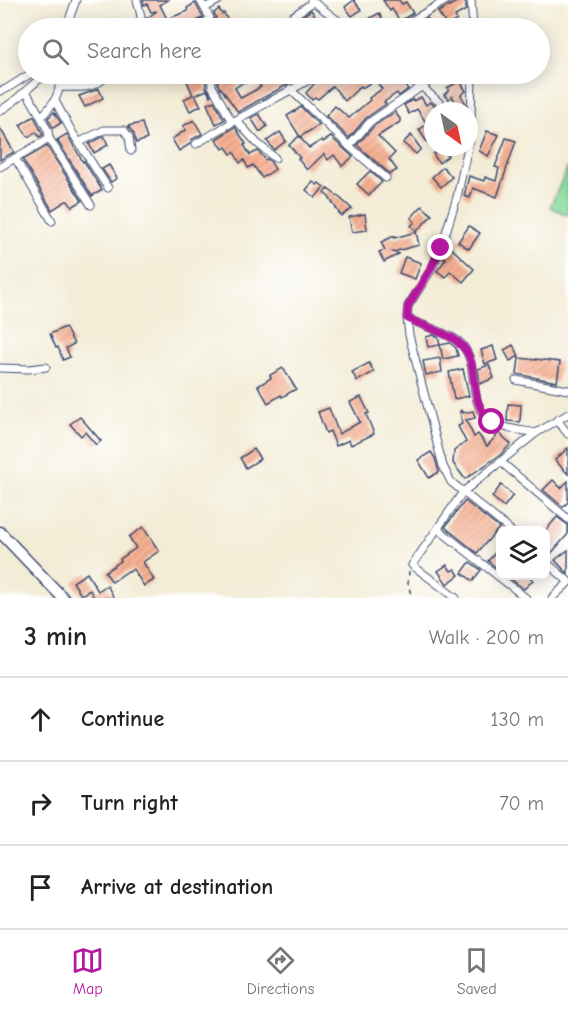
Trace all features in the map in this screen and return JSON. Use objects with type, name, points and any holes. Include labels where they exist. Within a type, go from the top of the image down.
[{"type":"main road","points":[[0,532],[63,598]]},
{"type":"street","points":[[70,18],[76,0]]},
{"type":"street","points":[[137,0],[141,18]]},
{"type":"street","points":[[200,0],[210,18]]},
{"type":"street","points":[[205,8],[219,0]]},
{"type":"street","points":[[416,18],[447,0]]},
{"type":"street","points":[[471,0],[472,18]]},
{"type":"street","points":[[291,18],[316,2],[336,18]]},
{"type":"street","points":[[0,91],[18,82]]},
{"type":"street","points":[[0,111],[34,84]]},
{"type":"street","points":[[41,117],[55,101],[59,84]]},
{"type":"street","points":[[59,87],[91,87],[98,84]]},
{"type":"street","points":[[212,84],[234,121],[274,158]]},
{"type":"street","points":[[196,144],[300,84]]},
{"type":"street","points":[[418,84],[439,102]]},
{"type":"street","points":[[349,146],[370,122],[424,84]]},
{"type":"street","points":[[471,102],[472,84]]},
{"type":"street","points":[[290,89],[349,146],[387,177]]},
{"type":"street","points":[[26,91],[48,131],[49,138],[91,205]]},
{"type":"street","points":[[55,101],[108,188]]},
{"type":"street","points":[[80,142],[104,130],[124,130],[129,137],[131,151]]},
{"type":"street","points":[[0,167],[49,138]]},
{"type":"street","points":[[466,156],[457,197],[441,248],[408,306],[407,318],[409,335],[443,466],[451,482],[504,526]]},
{"type":"street","points":[[15,158],[52,221]]},
{"type":"street","points":[[407,318],[458,342],[466,352],[472,366],[477,401],[486,417],[500,425],[536,433]]},
{"type":"street","points":[[0,368],[46,367]]},
{"type":"street","points":[[516,380],[568,390]]},
{"type":"street","points":[[456,598],[412,565],[463,492],[536,433],[568,414]]},
{"type":"street","points":[[558,420],[568,434]]},
{"type":"street","points":[[501,462],[568,519]]},
{"type":"street","points":[[438,529],[526,598]]},
{"type":"street","points":[[550,566],[568,582],[552,598]]},
{"type":"path","points":[[412,565],[408,572],[408,584],[412,598]]},
{"type":"green space","points":[[568,167],[568,215],[550,207]]},
{"type":"building","points":[[143,0],[168,0],[160,5],[166,18],[147,18],[157,11],[151,12],[147,4],[144,5]]},
{"type":"building","points":[[354,0],[361,10],[352,16],[345,7]]},
{"type":"building","points":[[383,0],[399,0],[402,4],[406,2],[413,13],[405,18],[398,18],[392,9],[390,11]]},
{"type":"building","points":[[460,0],[466,4],[466,10],[455,16],[456,18],[442,18],[438,12]]},
{"type":"building","points":[[195,3],[203,17],[170,18],[188,11],[187,8]]},
{"type":"building","points":[[219,9],[226,18],[216,18],[214,13]]},
{"type":"building","points":[[311,10],[317,18],[306,18],[304,15]]},
{"type":"building","points":[[379,13],[382,18],[371,18]]},
{"type":"building","points":[[188,84],[206,84],[211,95],[207,90],[195,95],[201,106],[190,111],[184,99],[193,95]]},
{"type":"building","points":[[218,84],[241,84],[235,88],[241,98],[261,87],[259,84],[288,84],[238,112]]},
{"type":"building","points":[[314,84],[368,84],[362,88],[361,86],[345,101],[333,86],[318,99],[315,97],[312,100],[306,93]]},
{"type":"building","points":[[378,84],[404,84],[408,89],[399,96],[397,93],[384,102],[386,104],[366,118],[349,138],[326,116],[335,106],[349,118],[370,100],[369,98],[382,89]]},
{"type":"building","points":[[454,84],[462,84],[466,91],[461,95],[465,102],[456,102],[452,96],[449,99],[444,95],[449,90],[447,88]]},
{"type":"building","points":[[99,89],[103,98],[85,107],[79,96]]},
{"type":"building","points":[[421,97],[424,102],[424,120],[417,109],[409,114],[404,105]]},
{"type":"building","points":[[214,101],[224,120],[216,124],[207,104]]},
{"type":"building","points":[[301,107],[319,125],[300,137],[287,116]]},
{"type":"building","points":[[54,112],[61,123],[53,128],[48,118]]},
{"type":"building","points":[[395,112],[400,122],[378,136],[395,153],[389,159],[397,170],[390,174],[357,145],[374,126]]},
{"type":"building","points":[[259,114],[267,126],[260,132],[251,118]]},
{"type":"building","points":[[34,116],[43,135],[39,137],[36,132],[28,137],[20,125]]},
{"type":"building","points":[[194,120],[202,134],[179,151],[172,139],[186,130],[183,126]]},
{"type":"building","points":[[142,123],[147,139],[136,143],[134,134],[128,126]]},
{"type":"building","points":[[424,126],[424,138],[419,130]]},
{"type":"building","points":[[235,127],[250,155],[258,151],[270,161],[275,169],[262,178],[253,165],[248,168],[244,160],[240,163],[234,152],[231,154],[226,147],[223,149],[216,139]]},
{"type":"building","points":[[0,128],[14,152],[0,160]]},
{"type":"building","points":[[487,131],[499,135],[488,156],[479,151]]},
{"type":"building","points":[[280,132],[286,141],[274,150],[267,141]]},
{"type":"building","points":[[67,134],[102,190],[92,196],[57,140]]},
{"type":"building","points":[[411,135],[421,149],[416,154],[403,143]]},
{"type":"building","points":[[104,136],[108,145],[94,153],[89,144]]},
{"type":"building","points":[[299,136],[309,148],[331,137],[353,157],[342,166],[334,155],[328,160],[324,154],[307,170],[289,145]]},
{"type":"building","points":[[506,138],[516,141],[497,197],[473,188],[470,198],[464,196],[469,176],[484,181],[485,177],[496,181],[499,168],[495,167]]},
{"type":"building","points":[[47,146],[82,201],[72,207],[66,201],[52,210],[23,160]]},
{"type":"building","points":[[434,156],[448,156],[439,163]]},
{"type":"building","points":[[109,165],[117,178],[111,182],[102,169]]},
{"type":"building","points":[[443,167],[452,177],[441,187],[432,177]]},
{"type":"building","points":[[370,171],[382,182],[369,195],[357,184]]},
{"type":"building","points":[[313,182],[324,187],[315,198],[306,190]]},
{"type":"building","points":[[328,189],[352,209],[341,216],[324,193]]},
{"type":"building","points":[[422,206],[432,215],[417,231],[411,226],[415,222],[411,218]]},
{"type":"building","points":[[365,214],[367,230],[352,232],[349,217]]},
{"type":"building","points":[[469,226],[480,233],[469,249],[458,242]]},
{"type":"building","points":[[416,232],[419,245],[393,252],[399,254],[384,262],[379,252],[385,250],[381,242],[394,236],[394,238]]},
{"type":"building","points":[[449,246],[474,269],[463,282],[450,271],[446,277],[437,271],[446,259],[443,257]]},
{"type":"building","points":[[405,257],[421,263],[415,279],[399,273]]},
{"type":"building","points":[[65,327],[74,344],[66,348],[70,357],[63,360],[50,334]]},
{"type":"building","points":[[433,335],[438,337],[440,345],[428,347],[426,337]]},
{"type":"building","points":[[450,343],[456,348],[458,356],[443,359],[440,345]]},
{"type":"building","points":[[513,345],[519,356],[510,361],[504,350]]},
{"type":"building","points":[[493,346],[497,360],[485,364],[481,350]]},
{"type":"building","points":[[440,358],[442,372],[426,375],[423,361]]},
{"type":"building","points":[[519,358],[560,362],[557,382],[517,374]]},
{"type":"building","points":[[369,363],[374,372],[357,381],[352,372]]},
{"type":"building","points":[[489,365],[494,378],[480,384],[478,369]]},
{"type":"building","points":[[283,368],[296,389],[268,403],[258,386],[271,378],[270,375]]},
{"type":"building","points":[[463,369],[469,396],[454,399],[449,372]]},
{"type":"building","points":[[361,397],[369,413],[366,414],[374,434],[351,445],[349,440],[336,446],[330,431],[326,433],[318,412],[329,408],[339,434],[360,422],[350,402]]},
{"type":"building","points":[[508,404],[521,405],[520,422],[507,421]]},
{"type":"building","points":[[462,410],[463,413],[473,411],[475,418],[466,420],[474,437],[478,434],[487,446],[499,433],[511,444],[500,455],[465,479],[453,463],[454,451],[466,442],[458,426],[462,424],[460,411]]},
{"type":"building","points":[[80,417],[101,441],[96,445],[85,432],[81,436],[70,424]]},
{"type":"building","points":[[568,448],[568,474],[555,460]]},
{"type":"building","points":[[254,449],[260,459],[246,468],[240,458]]},
{"type":"building","points":[[431,452],[439,472],[429,478],[418,460]]},
{"type":"building","points":[[553,480],[561,488],[568,481],[568,502],[563,507],[543,490]]},
{"type":"building","points":[[501,485],[513,495],[504,507],[492,497]]},
{"type":"building","points":[[465,501],[496,526],[496,531],[477,553],[445,527]]},
{"type":"building","points":[[557,517],[568,525],[568,534],[550,555],[550,526]]},
{"type":"building","points":[[143,527],[159,551],[143,562],[154,580],[144,586],[133,569],[112,582],[105,572],[136,548],[129,537]]},
{"type":"building","points":[[568,550],[568,574],[555,560]]},
{"type":"building","points":[[496,552],[496,567],[488,561]]},
{"type":"building","points":[[470,562],[481,570],[473,581],[462,573]]},
{"type":"building","points":[[447,565],[451,571],[455,569],[459,575],[447,584],[438,571]]},
{"type":"building","points":[[87,573],[98,591],[107,585],[114,598],[94,598],[90,590],[81,595],[73,582]]},
{"type":"building","points":[[512,580],[533,580],[524,589]]},
{"type":"route","points":[[441,248],[408,306],[407,318],[458,342],[466,352],[472,366],[477,401],[486,417],[492,422]]}]
